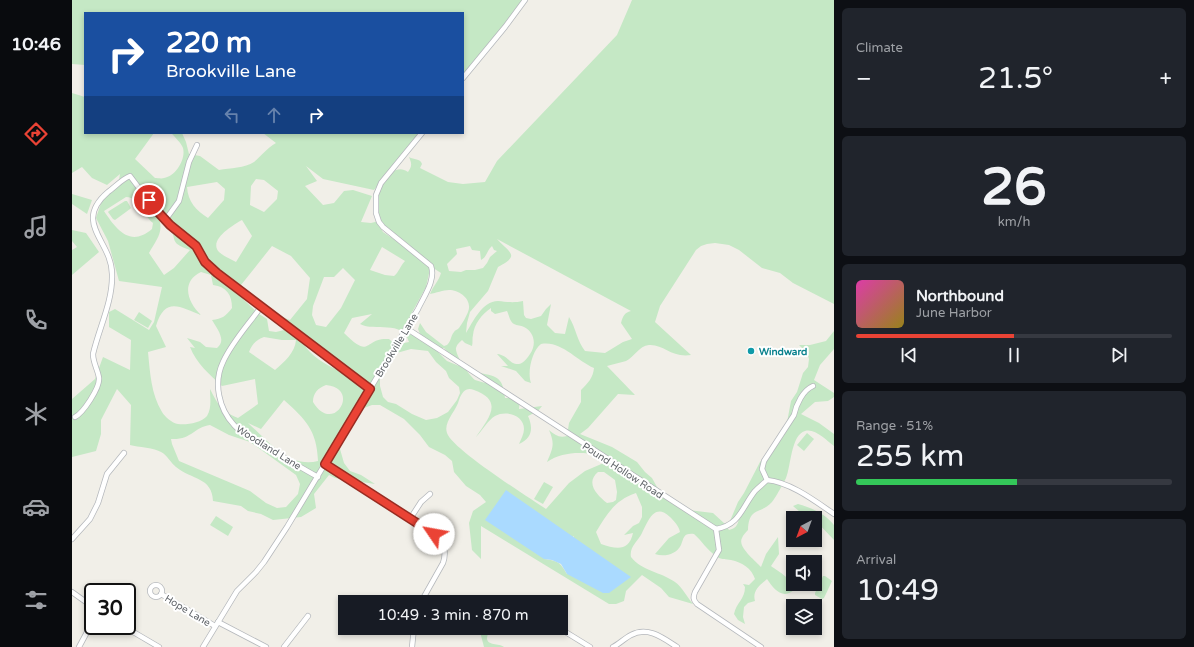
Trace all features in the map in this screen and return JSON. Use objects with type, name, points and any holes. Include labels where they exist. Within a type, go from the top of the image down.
[{"type":"street","points":[[464,77],[526,0]]},
{"type":"street","name":"Brookville Lane","points":[[202,647],[237,591],[264,562],[318,477],[406,328],[433,277],[433,271],[429,262],[390,233],[379,222],[376,213],[376,195],[381,182],[421,134]]},
{"type":"street","points":[[166,220],[178,201],[189,162],[197,145]]},
{"type":"street","points":[[75,418],[83,411],[99,383],[99,378],[93,361],[93,354],[112,287],[111,263],[106,249],[94,230],[93,212],[101,198],[130,176],[158,212],[196,246],[207,264],[261,307],[370,389]]},
{"type":"street","name":"Woodland Lane","points":[[261,307],[222,363],[218,381],[218,393],[221,402],[229,418],[240,430],[292,463],[318,477]]},
{"type":"street","name":"Pound Hollow Road","points":[[406,328],[716,529]]},
{"type":"street","points":[[767,480],[762,469],[764,461],[794,416],[796,407],[808,388],[812,386]]},
{"type":"street","points":[[72,539],[90,519],[98,503],[107,474],[124,453]]},
{"type":"street","points":[[325,464],[440,539],[445,553],[443,563],[425,595]]},
{"type":"street","points":[[760,647],[697,604],[693,598],[719,550],[716,529],[724,528],[735,521],[755,491],[767,480]]},
{"type":"street","points":[[767,480],[782,483],[834,514]]},
{"type":"street","points":[[410,519],[421,502],[430,494]]},
{"type":"street","points":[[72,592],[84,601]]},
{"type":"street","name":"Hope Lane","points":[[161,594],[216,624],[266,647]]},
{"type":"street","points":[[284,647],[308,616]]},
{"type":"street","points":[[613,647],[630,636],[643,632],[659,636],[677,647]]},
{"type":"street","points":[[136,634],[159,647]]},
{"type":"street","points":[[568,634],[590,647]]},
{"type":"street","points":[[79,647],[85,635]]},
{"type":"street","points":[[412,647],[413,635]]},
{"type":"green space","points":[[72,0],[524,0],[464,77],[464,12],[84,12],[84,65],[72,64]]},
{"type":"green space","points":[[632,0],[834,0],[834,304],[793,283],[780,273],[762,268],[739,250],[729,245],[715,243],[701,246],[696,250],[660,306],[655,322],[691,355],[678,355],[654,345],[649,345],[639,349],[626,361],[607,366],[635,395],[618,394],[588,428],[580,434],[612,447],[637,462],[652,478],[657,487],[680,509],[713,513],[729,530],[735,527],[738,523],[739,519],[730,521],[738,502],[760,462],[785,433],[791,401],[797,392],[803,373],[808,367],[809,359],[807,353],[799,345],[810,345],[826,341],[834,331],[834,349],[820,365],[814,380],[834,393],[834,397],[828,401],[815,402],[801,414],[819,423],[834,434],[834,446],[813,431],[805,431],[800,434],[794,444],[786,478],[772,502],[750,517],[748,530],[743,536],[741,542],[744,550],[761,567],[766,554],[778,537],[779,554],[771,566],[786,577],[786,591],[793,591],[790,593],[782,594],[775,590],[767,579],[756,591],[754,597],[755,601],[748,603],[744,607],[743,617],[745,624],[738,620],[734,614],[744,595],[745,587],[743,584],[749,585],[755,579],[752,572],[739,562],[718,557],[710,551],[694,534],[686,535],[679,548],[673,553],[666,555],[655,554],[669,538],[680,532],[675,522],[670,517],[660,512],[652,515],[649,519],[631,550],[631,557],[635,562],[678,584],[693,604],[669,597],[661,588],[642,575],[626,591],[624,601],[616,604],[609,604],[481,526],[481,559],[472,550],[469,523],[473,511],[486,502],[480,495],[466,486],[454,472],[452,461],[445,455],[429,447],[420,435],[404,419],[380,405],[372,405],[364,408],[345,424],[340,449],[344,463],[350,471],[361,475],[375,484],[335,478],[329,475],[314,494],[316,508],[301,517],[273,520],[261,514],[248,511],[241,506],[213,501],[212,493],[205,483],[176,467],[163,453],[130,445],[131,405],[117,389],[101,420],[101,434],[96,451],[72,457],[72,399],[95,379],[103,357],[130,370],[131,340],[109,327],[109,312],[115,309],[149,330],[154,322],[162,287],[119,281],[108,241],[96,218],[101,203],[119,180],[120,174],[107,185],[92,178],[82,167],[72,173],[72,93],[84,97],[84,134],[153,134],[135,159],[155,178],[168,177],[176,171],[183,157],[183,148],[172,134],[182,134],[189,154],[200,156],[219,170],[242,167],[254,162],[276,143],[264,134],[418,134],[374,190],[323,179],[306,166],[317,181],[305,186],[323,205],[334,203],[344,191],[353,190],[372,196],[361,222],[371,223],[379,221],[377,198],[379,190],[385,179],[393,171],[403,170],[408,172],[411,165],[409,157],[420,161],[422,164],[420,168],[448,182],[463,184],[485,182],[497,161],[617,35]],"holes":[[[256,179],[264,180],[278,191],[277,199],[264,212],[250,205],[251,186]],[[217,182],[225,189],[224,200],[208,218],[196,209],[189,197],[187,187]],[[126,197],[131,198],[135,200],[153,223],[152,229],[137,237],[124,234],[113,224],[104,211]],[[158,217],[168,225],[176,243],[190,250],[174,268],[164,275],[149,253],[157,240],[161,227]],[[242,220],[252,236],[236,262],[219,252],[216,247],[219,238],[223,233]],[[380,227],[392,232],[407,248],[383,232]],[[497,239],[631,311],[624,315],[621,323],[632,339],[623,342],[605,353],[585,351],[569,317],[565,334],[555,333],[547,325],[551,304],[541,316],[531,319],[526,318],[524,315],[523,301],[498,301],[487,304],[475,318],[466,333],[470,312],[488,291],[498,267],[510,259],[511,256],[511,253]],[[272,246],[291,256],[310,278],[307,299],[290,320],[279,316],[267,308],[284,330],[276,332],[269,331],[267,319],[259,314],[244,300],[240,293],[241,285]],[[470,246],[472,250],[480,251],[481,260],[485,257],[492,246],[494,250],[497,251],[490,257],[483,268],[461,272],[449,271],[447,264],[457,254],[456,249]],[[382,247],[405,261],[394,276],[385,275],[370,270]],[[427,264],[441,273],[430,294],[453,290],[464,296],[469,304],[469,308],[463,322],[459,328],[454,331],[450,342],[447,345],[444,346],[426,332],[420,323],[418,329],[420,334],[411,335],[404,327],[426,287],[430,269]],[[343,268],[355,280],[341,308],[326,327],[316,325],[312,315],[313,306],[324,277],[334,277]],[[201,272],[211,275],[213,285],[222,288],[228,292],[230,296],[232,308],[224,317],[212,320],[221,338],[220,345],[217,348],[206,347],[200,342],[187,338],[195,348],[190,347],[200,363],[222,386],[255,379],[258,404],[238,418],[232,416],[224,410],[215,399],[210,389],[209,413],[207,416],[194,423],[178,424],[171,421],[162,412],[155,398],[149,367],[148,352],[166,347],[156,326],[160,317],[164,310],[174,306],[201,315],[193,305],[188,293],[190,281],[194,276]],[[491,308],[491,311],[495,314],[507,311],[513,323],[523,326],[532,335],[534,342],[532,350],[523,362],[516,364],[504,356],[497,354],[508,366],[501,366],[516,371],[525,381],[531,383],[531,362],[535,352],[541,344],[555,345],[562,348],[594,368],[593,375],[581,390],[581,402],[569,423],[567,436],[557,436],[549,430],[552,439],[552,446],[547,462],[554,458],[571,453],[588,453],[613,459],[585,471],[569,483],[546,509],[476,461],[462,450],[447,433],[447,425],[461,395],[469,389],[483,394],[489,399],[491,405],[489,417],[476,437],[492,418],[499,414],[509,414],[514,415],[521,420],[524,433],[519,444],[524,442],[531,432],[531,424],[528,416],[538,411],[542,406],[519,409],[520,398],[505,398],[503,386],[499,380],[495,377],[479,373],[485,383],[475,380],[460,360],[456,348],[462,340],[472,346],[475,327],[479,320]],[[372,314],[360,324],[373,327],[394,328],[406,335],[409,342],[404,343],[399,348],[389,339],[381,339],[364,347],[359,345],[344,333],[352,318]],[[264,337],[282,340],[296,340],[294,349],[275,370],[249,352],[251,347],[259,339]],[[303,343],[319,348],[328,355],[339,370],[324,363],[314,356]],[[444,348],[459,366],[447,361],[435,349]],[[411,349],[428,351],[436,362],[446,371],[449,378],[459,387],[460,393],[457,400],[448,412],[437,418],[426,420],[412,414],[396,404],[388,402],[383,397],[380,379],[386,356]],[[326,385],[337,388],[342,394],[343,401],[335,412],[329,414],[321,411],[313,402],[316,391]],[[284,400],[304,419],[312,433],[317,450],[318,461],[298,461],[289,457],[271,445],[248,423],[261,429]],[[210,425],[229,435],[250,442],[296,475],[300,484],[298,494],[286,507],[277,508],[266,503],[250,491],[179,461],[171,439],[184,438],[205,426]],[[598,472],[604,472],[615,480],[617,492],[616,500],[607,503],[596,493],[592,485],[594,476]],[[636,493],[642,507],[642,517],[639,523],[633,526],[624,535],[633,533],[631,539],[625,546],[617,548],[601,544],[596,532],[612,508],[622,500]],[[574,536],[567,574],[556,561],[544,559]]]},
{"type":"green space","points":[[72,194],[92,200],[87,214],[72,204]]},
{"type":"green space","points":[[127,201],[131,208],[115,220],[113,219],[108,212]]},
{"type":"green space","points":[[72,230],[86,233],[99,252],[72,275],[72,250],[77,247],[72,241]]},
{"type":"green space","points":[[139,312],[152,321],[148,328],[134,320]]},
{"type":"green space","points":[[807,433],[814,439],[804,451],[797,445]]},
{"type":"green space","points":[[544,482],[553,487],[543,504],[534,499]]},
{"type":"green space","points":[[798,504],[816,511],[799,511],[793,506]]},
{"type":"green space","points":[[822,514],[834,525],[834,540],[822,527]]},
{"type":"green space","points":[[216,516],[233,527],[228,536],[210,525]]},
{"type":"green space","points":[[825,576],[832,581],[824,598],[822,599],[815,595],[815,593],[816,591],[822,591],[822,578]]},
{"type":"green space","points":[[481,635],[488,635],[489,642],[504,647],[484,647]]},
{"type":"water","points":[[506,490],[631,577],[609,593],[603,593],[567,574],[561,564],[552,560],[544,559],[485,520]]},
{"type":"place","name":"Windward","points":[[751,351]]},
{"type":"route","points":[[149,200],[170,225],[196,246],[205,262],[217,273],[370,389],[325,464],[434,534]]}]
